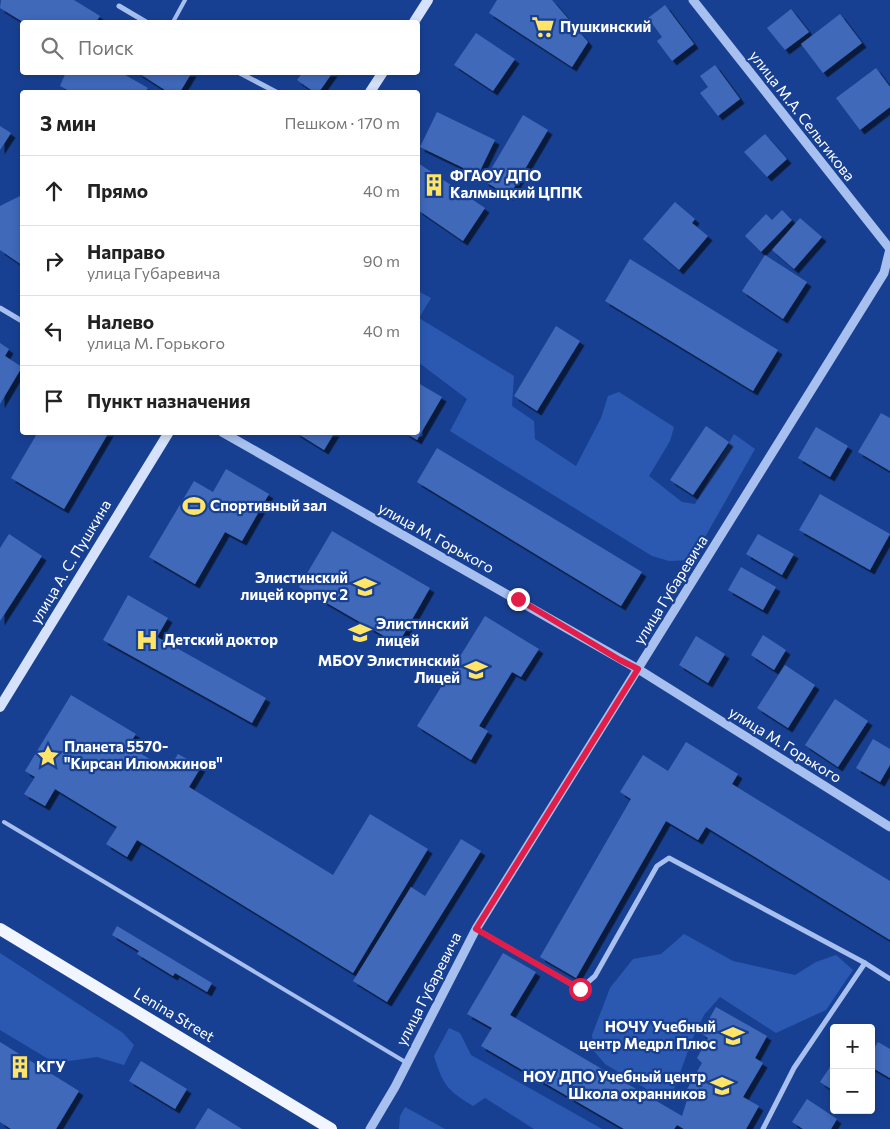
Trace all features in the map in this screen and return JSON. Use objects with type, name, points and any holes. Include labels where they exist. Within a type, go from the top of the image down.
[{"type":"main road","points":[[415,20],[428,0]]},
{"type":"main road","points":[[371,90],[381,75]]},
{"type":"main road","name":"улица А. С. Пушкина","points":[[0,707],[167,435]]},
{"type":"main road","name":"Lenina Street","points":[[0,929],[331,1129]]},
{"type":"street","name":"улица М.А. Сельгикова","points":[[693,0],[890,249]]},
{"type":"street","points":[[119,6],[143,20]]},
{"type":"street","points":[[244,75],[272,90]]},
{"type":"street","name":"улица Губаревича","points":[[370,1129],[407,1063],[476,929],[884,274],[890,249]]},
{"type":"street","points":[[0,308],[20,320]]},
{"type":"street","name":"улица М. Горького","points":[[227,435],[638,669],[890,827]]},
{"type":"street","points":[[476,929],[580,989],[595,976],[657,866],[669,858],[866,963],[890,979]]},
{"type":"street","points":[[763,1129],[794,1068],[866,963]]},
{"type":"lane","points":[[174,20],[185,0]]},
{"type":"lane","points":[[4,822],[407,1063]]},
{"type":"shaded area","points":[[420,292],[431,298],[420,316]]},
{"type":"shaded area","points":[[420,319],[514,376],[512,406],[534,421],[535,439],[576,466],[601,418],[608,396],[619,392],[674,427],[670,441],[649,476],[682,502],[695,504],[734,434],[755,449],[692,560],[669,561],[652,556],[450,431],[467,399],[420,364]]},
{"type":"shaded area","points":[[684,934],[733,961],[795,975],[816,962],[836,955],[853,970],[826,1010],[776,1033],[720,997],[704,1015],[692,1040],[673,1092],[663,1099],[605,1064],[594,1051],[592,1035],[610,988],[633,959],[661,954]]},
{"type":"shaded area","points":[[0,953],[123,1033],[134,1045],[124,1065],[97,1057],[55,1063],[0,1030]]},
{"type":"shaded area","points":[[449,1028],[460,1033],[471,1055],[602,1129],[534,1129],[485,1098],[473,1106],[447,1086],[440,1074],[434,1056]]},
{"type":"shaded area","points":[[405,1107],[445,1129],[399,1129],[400,1116]]},
{"type":"building","points":[[1,0],[74,0],[100,16],[97,20],[20,20],[0,8]]},
{"type":"building","name":"Пушкинский","points":[[497,0],[552,0],[588,42],[572,67],[489,13]]},
{"type":"building","points":[[665,5],[694,44],[672,61],[657,41],[662,37],[648,18]]},
{"type":"building","points":[[791,9],[809,32],[785,50],[767,28]]},
{"type":"building","points":[[840,14],[862,43],[823,73],[801,44]]},
{"type":"building","points":[[476,33],[515,59],[493,91],[454,65]]},
{"type":"building","points":[[715,65],[740,99],[718,116],[700,93],[708,87],[700,76]]},
{"type":"building","points":[[876,68],[890,87],[890,107],[860,130],[836,98]]},
{"type":"building","points":[[65,75],[125,75],[148,88],[146,90],[67,90],[60,86]]},
{"type":"building","points":[[142,75],[190,75],[181,90],[165,90]]},
{"type":"building","points":[[301,75],[331,75],[320,90],[311,90],[297,80]]},
{"type":"building","points":[[437,112],[495,140],[478,175],[420,147]]},
{"type":"building","points":[[523,115],[548,130],[509,196],[484,181]]},
{"type":"building","points":[[0,126],[11,133],[0,150]]},
{"type":"building","points":[[765,134],[787,159],[767,177],[744,152]]},
{"type":"building","name":"ФГАОУ ДПО Калмыцкий ЦППК","points":[[420,164],[485,208],[463,241],[420,211]]},
{"type":"building","points":[[20,196],[20,264],[0,250],[0,206]]},
{"type":"building","points":[[675,202],[695,219],[692,223],[708,236],[679,270],[643,239]]},
{"type":"building","points":[[782,210],[792,220],[761,252],[745,236],[766,214],[772,220]]},
{"type":"building","points":[[800,218],[822,237],[794,269],[772,250]]},
{"type":"building","points":[[765,255],[807,282],[783,319],[742,291]]},
{"type":"building","points":[[630,259],[778,350],[753,391],[605,301]]},
{"type":"building","points":[[556,326],[580,341],[537,411],[514,396]]},
{"type":"building","points":[[0,343],[9,349],[5,356],[20,366],[20,370],[0,404]]},
{"type":"building","points":[[420,384],[442,397],[420,435]]},
{"type":"building","points":[[881,413],[890,418],[890,471],[858,452]]},
{"type":"building","points":[[706,426],[729,442],[693,495],[670,480]]},
{"type":"building","points":[[816,427],[848,446],[830,477],[798,458]]},
{"type":"building","points":[[36,435],[107,435],[64,509],[11,478]]},
{"type":"building","points":[[300,435],[333,435],[324,450]]},
{"type":"building","points":[[409,435],[420,435],[417,440]]},
{"type":"building","points":[[437,448],[642,572],[621,606],[417,482]]},
{"type":"building","points":[[226,469],[269,494],[242,541],[225,532],[195,584],[149,557],[194,481],[213,492]]},
{"type":"building","points":[[820,494],[890,534],[870,570],[799,530]]},
{"type":"building","name":"Элистинский лицей корпус 2","points":[[332,531],[430,588],[398,644],[299,587]]},
{"type":"building","points":[[9,534],[42,556],[0,621],[0,548]]},
{"type":"building","points":[[758,534],[794,554],[782,575],[746,554]]},
{"type":"building","points":[[741,567],[776,587],[763,610],[728,590]]},
{"type":"building","points":[[128,595],[168,618],[157,637],[266,698],[252,723],[103,640]]},
{"type":"building","name":"Элистинский лицей","points":[[485,616],[539,649],[521,677],[512,672],[479,726],[488,731],[471,760],[417,726]]},
{"type":"building","points":[[763,635],[786,650],[774,670],[751,655]]},
{"type":"building","points":[[696,636],[725,654],[708,683],[679,665]]},
{"type":"building","points":[[785,665],[815,685],[788,728],[757,708]]},
{"type":"building","points":[[71,695],[136,734],[128,746],[168,770],[178,754],[201,767],[189,787],[333,875],[370,814],[428,849],[353,973],[137,840],[127,857],[106,844],[117,827],[55,789],[45,806],[24,794],[35,777],[25,771]]},
{"type":"building","points":[[835,699],[868,721],[838,767],[805,745]]},
{"type":"building","points":[[873,739],[890,749],[890,765],[880,782],[856,768]]},
{"type":"building","points":[[686,742],[738,774],[732,784],[890,881],[890,940],[706,827],[698,840],[666,821],[576,978],[540,957],[631,799],[620,792],[643,755],[668,771]]},
{"type":"building","points":[[461,839],[481,851],[387,1002],[353,981],[411,887],[425,896]]},
{"type":"building","points":[[117,926],[212,983],[207,992],[175,973],[173,976],[137,954],[139,951],[112,935]]},
{"type":"building","points":[[503,953],[536,972],[510,1015],[682,1116],[687,1100],[682,1098],[702,1063],[697,1058],[708,1038],[701,1033],[716,1007],[767,1036],[755,1058],[763,1063],[743,1097],[759,1106],[746,1129],[684,1129],[677,1125],[674,1129],[624,1129],[481,1046],[492,1028],[467,1014]]},
{"type":"building","name":"КГУ","points":[[0,1042],[79,1091],[56,1129],[11,1129],[0,1122]]},
{"type":"building","points":[[878,1042],[890,1049],[890,1078],[875,1069],[875,1047]]},
{"type":"building","points":[[141,1061],[187,1089],[175,1109],[129,1081]]},
{"type":"building","points":[[830,1067],[830,1088],[820,1082]]},
{"type":"building","points":[[807,1099],[837,1119],[831,1129],[803,1129],[792,1122]]},
{"type":"building","points":[[208,1108],[242,1129],[195,1129]]},
{"type":"place","name":"Пушкинский","points":[[543,27]]},
{"type":"place","name":"ФГАОУ ДПО Калмыцкий ЦППК","points":[[434,185]]},
{"type":"place","name":"Спортивный зал","points":[[194,506]]},
{"type":"place","name":"Элистинский лицей корпус 2","points":[[365,587]]},
{"type":"place","name":"Элистинский лицей","points":[[360,633]]},
{"type":"place","name":"Детский доктор","points":[[147,640]]},
{"type":"place","name":"МБОУ Элистинский Лицей","points":[[476,670]]},
{"type":"place","name":"Планета 5570- \"Кирсан Илюмжинов\"","points":[[48,756]]},
{"type":"place","name":"НОЧУ Учебный центр Медрл Плюс","points":[[733,1036]]},
{"type":"place","name":"КГУ","points":[[20,1067]]},
{"type":"place","name":"НОУ ДПО Учебный центр Школа охранников","points":[[722,1086]]},
{"type":"route","points":[[518,599],[638,669],[476,929],[580,989]]}]
